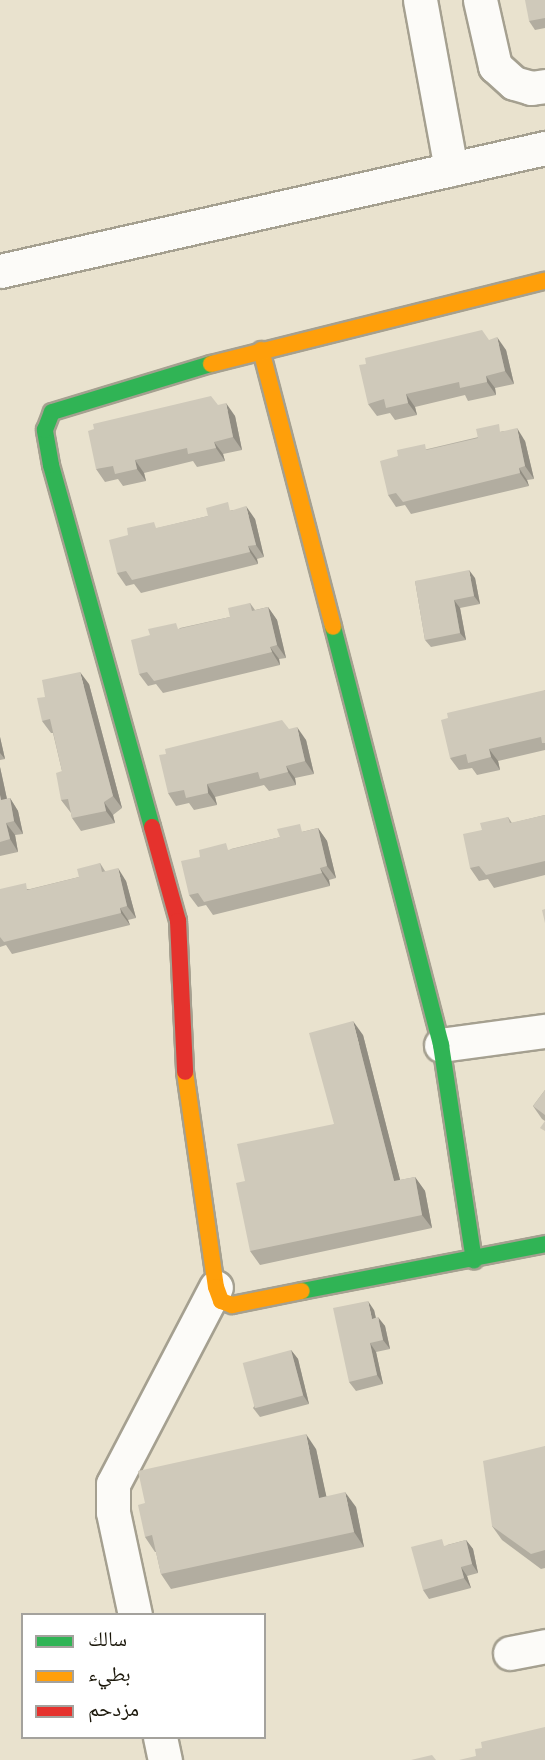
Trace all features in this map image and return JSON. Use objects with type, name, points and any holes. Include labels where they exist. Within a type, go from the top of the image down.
[{"type":"street","points":[[420,0],[451,169]]},
{"type":"street","points":[[480,0],[495,66],[514,83],[531,88],[545,86]]},
{"type":"street","points":[[0,271],[545,148]]},
{"type":"street","points":[[545,281],[261,350],[52,412],[45,430],[51,465],[178,921],[185,1073],[216,1287],[221,1301],[232,1305],[474,1260],[545,1244]]},
{"type":"street","points":[[261,350],[441,1045],[474,1260]]},
{"type":"street","points":[[441,1045],[545,1031]]},
{"type":"street","points":[[135,1613],[113,1512],[113,1484],[216,1287]]},
{"type":"street","points":[[510,1653],[545,1646]]},
{"type":"street","points":[[160,1739],[165,1760]]},
{"type":"building","points":[[525,0],[545,0],[545,18],[529,21]]},
{"type":"building","points":[[482,330],[489,340],[497,337],[505,371],[486,376],[487,382],[460,388],[459,382],[406,394],[408,403],[386,408],[384,399],[368,404],[359,365],[366,364],[365,358]]},
{"type":"building","points":[[211,396],[218,405],[226,403],[233,437],[214,442],[216,448],[188,454],[187,448],[135,460],[137,469],[115,474],[113,466],[96,469],[88,431],[94,429],[93,424]]},
{"type":"building","points":[[499,424],[500,432],[517,428],[525,466],[519,468],[520,473],[403,502],[396,493],[388,495],[380,461],[398,456],[397,450],[425,444],[426,450],[478,438],[476,429]]},
{"type":"building","points":[[228,502],[230,511],[246,506],[256,545],[248,546],[250,552],[132,580],[126,571],[117,573],[109,540],[128,535],[127,528],[154,522],[156,528],[208,516],[206,508]]},
{"type":"building","points":[[469,570],[474,596],[454,600],[460,633],[425,640],[415,581]]},
{"type":"building","points":[[250,603],[252,611],[268,607],[277,645],[270,647],[272,652],[154,681],[147,672],[139,674],[131,640],[150,635],[148,629],[176,623],[178,629],[230,617],[228,608]]},
{"type":"building","points":[[80,672],[113,796],[104,802],[106,811],[72,818],[68,799],[61,800],[56,773],[62,771],[50,719],[42,721],[37,698],[45,697],[42,680]]},
{"type":"building","points":[[545,690],[545,743],[542,743],[541,737],[489,749],[491,757],[468,763],[466,754],[450,758],[441,720],[448,718],[447,713]]},
{"type":"building","points":[[282,720],[289,729],[297,727],[305,761],[286,766],[288,772],[260,779],[258,772],[207,784],[208,793],[186,798],[184,790],[168,793],[159,755],[166,754],[165,749]]},
{"type":"building","points":[[0,795],[1,800],[10,798],[14,821],[6,823],[10,839],[0,842]]},
{"type":"building","points":[[545,815],[545,861],[486,875],[479,866],[470,868],[463,834],[482,830],[480,823],[508,817],[510,823]]},
{"type":"building","points":[[300,824],[302,832],[318,828],[327,866],[320,868],[322,873],[204,902],[198,893],[189,895],[181,861],[200,857],[199,850],[226,843],[228,850],[280,837],[277,829]]},
{"type":"building","points":[[100,863],[102,872],[118,868],[127,906],[120,908],[121,913],[4,942],[0,937],[0,889],[26,883],[27,890],[79,877],[77,869]]},
{"type":"building","points":[[353,1021],[394,1181],[415,1177],[422,1215],[250,1251],[236,1183],[245,1181],[237,1144],[334,1124],[309,1033]]},
{"type":"building","points":[[545,1090],[545,1115],[533,1106]]},
{"type":"building","points":[[368,1301],[372,1319],[378,1317],[383,1340],[370,1343],[377,1375],[349,1382],[333,1308]]},
{"type":"building","points":[[291,1350],[303,1395],[255,1408],[243,1363]]},
{"type":"building","points":[[306,1434],[319,1498],[345,1492],[354,1532],[161,1574],[152,1535],[145,1537],[138,1505],[145,1503],[138,1471]]},
{"type":"building","points":[[545,1446],[545,1550],[531,1554],[492,1526],[483,1461]]},
{"type":"building","points":[[442,1539],[444,1546],[466,1540],[472,1564],[461,1567],[464,1578],[423,1590],[411,1547]]},
{"type":"building","points":[[545,1727],[545,1760],[459,1760],[476,1756],[475,1749],[482,1748],[481,1742]]},
{"type":"building","points":[[432,1755],[436,1760],[411,1760]]},
{"type":"traffic: fast","points":[[152,827],[51,465],[45,430],[52,412],[211,364]]},
{"type":"traffic: fast","points":[[333,627],[441,1045],[474,1260]]},
{"type":"traffic: fast","points":[[302,1291],[545,1244]]},
{"type":"traffic: slow","points":[[211,364],[545,281]]},
{"type":"traffic: slow","points":[[261,350],[333,627]]},
{"type":"traffic: slow","points":[[185,1072],[216,1287],[221,1301],[232,1305],[302,1291]]},
{"type":"traffic: jam","points":[[152,827],[178,921],[185,1072]]}]
